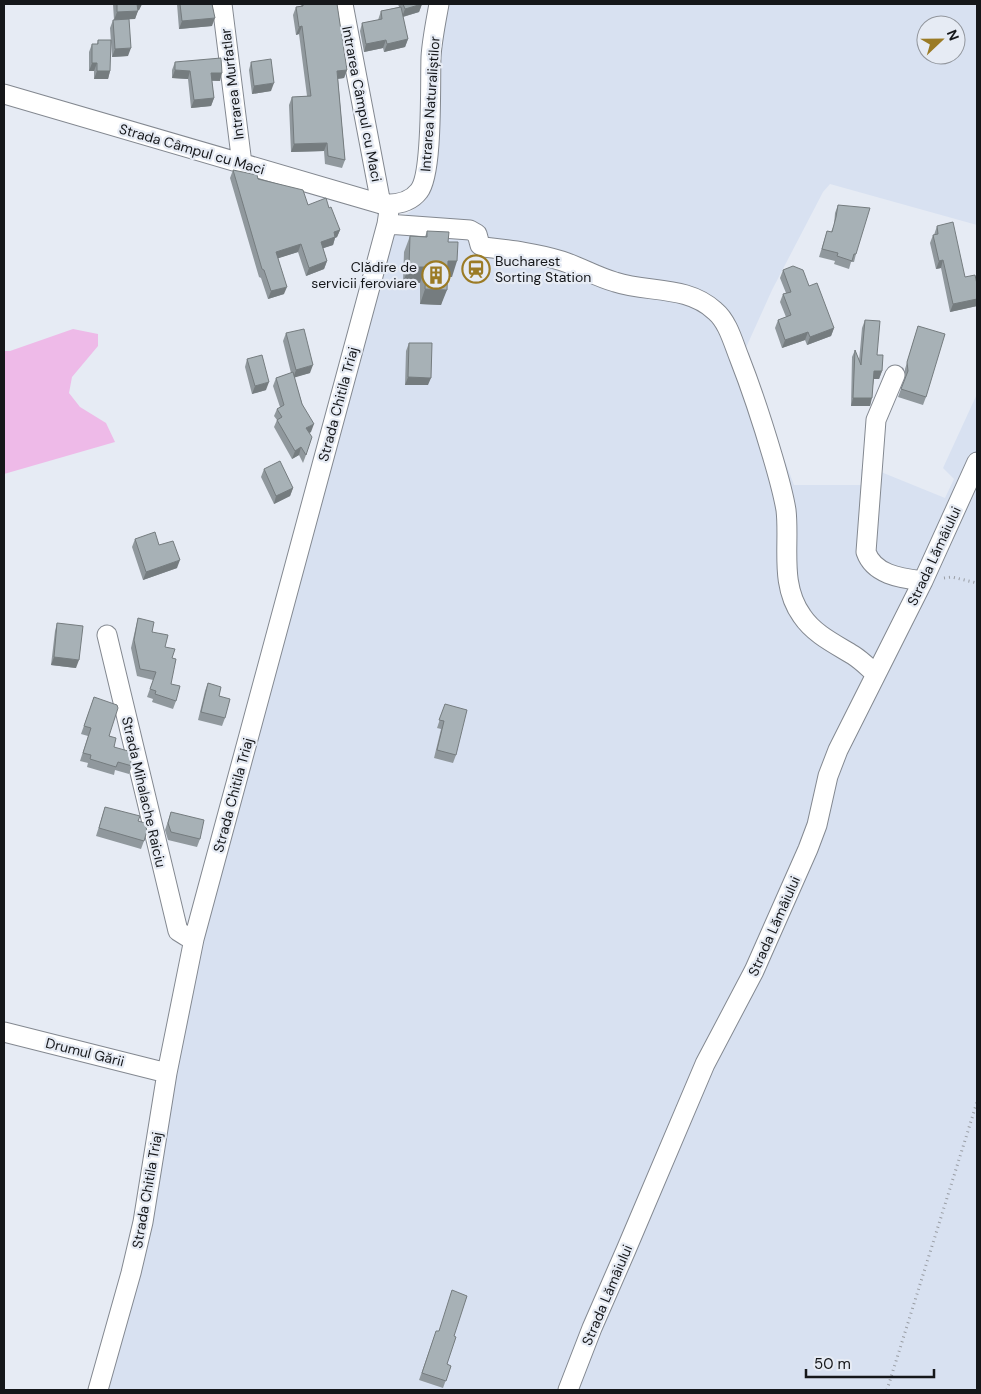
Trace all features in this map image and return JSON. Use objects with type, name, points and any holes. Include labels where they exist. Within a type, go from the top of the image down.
[{"type":"street","name":"Intrarea Murfatlar","points":[[222,4],[242,164]]},
{"type":"street","name":"Intrarea Câmpul cu Maci","points":[[343,4],[385,204]]},
{"type":"street","name":"Intrarea Naturaliștilor","points":[[385,204],[406,202],[414,197],[425,179],[428,158],[431,55],[439,4]]},
{"type":"street","name":"Strada Câmpul cu Maci","points":[[4,94],[385,204]]},
{"type":"street","name":"Strada Chitila Triaj","points":[[98,1390],[144,1222],[166,1073],[194,938],[387,224],[385,204]]},
{"type":"street","points":[[387,224],[470,230],[477,234],[480,245],[484,247],[552,258],[616,283],[671,291],[697,299],[717,312],[725,324],[745,371],[767,437],[782,494],[787,528],[786,566],[794,601],[800,615],[808,625],[823,637],[854,656],[876,674]]},
{"type":"street","points":[[895,375],[876,420],[866,552],[869,561],[875,568],[909,579],[924,581]]},
{"type":"street","name":"Strada Lămâiului","points":[[568,1390],[592,1328],[705,1064],[754,971],[808,849],[817,825],[828,776],[838,750],[924,581],[977,462]]},
{"type":"street","name":"Strada Mihalache Raiciu","points":[[107,634],[178,931],[194,938]]},
{"type":"street","name":"Drumul Gării","points":[[4,1032],[166,1073]]},
{"type":"path","points":[[924,581],[952,577],[977,583]]},
{"type":"path","points":[[887,1390],[977,1102]]},
{"type":"shaded area","points":[[442,4],[977,4],[977,225],[830,184],[823,192],[772,290],[744,352],[794,485],[861,485],[861,469],[881,472],[945,498],[954,479],[943,468],[977,394],[977,1390],[104,1390],[204,934],[228,852],[346,402],[396,221],[425,201],[429,187]]},
{"type":"shaded area","points":[[73,329],[98,334],[98,346],[72,377],[69,393],[80,407],[106,423],[115,442],[4,474],[4,351],[10,351]]},
{"type":"building","points":[[117,4],[137,4],[138,11],[117,12]]},
{"type":"building","points":[[180,4],[212,4],[215,18],[182,21]]},
{"type":"building","points":[[303,4],[337,4],[347,70],[337,71],[345,160],[328,156],[327,143],[294,144],[292,97],[311,96],[302,26],[299,27],[296,7],[303,6]]},
{"type":"building","points":[[403,4],[422,4],[405,9]]},
{"type":"building","points":[[401,7],[408,39],[387,44],[386,40],[366,44],[362,23],[382,19],[381,11]]},
{"type":"building","points":[[129,19],[131,48],[115,49],[113,20]]},
{"type":"building","points":[[98,40],[111,40],[110,71],[97,71],[97,63],[92,63],[92,44],[98,44]]},
{"type":"building","points":[[221,58],[222,73],[211,73],[214,98],[194,100],[190,71],[175,70],[175,62]]},
{"type":"building","points":[[271,59],[274,83],[254,86],[251,62]]},
{"type":"building","points":[[233,170],[257,175],[258,179],[303,190],[308,205],[326,198],[340,230],[334,232],[335,237],[321,242],[327,261],[309,268],[301,244],[276,252],[287,287],[271,291],[262,269]]},
{"type":"building","points":[[838,205],[870,208],[856,254],[854,254],[852,261],[837,256],[838,253],[822,249],[827,231],[832,232]]},
{"type":"building","points":[[953,222],[965,277],[975,275],[977,299],[953,304],[943,260],[939,261],[933,235],[938,234],[937,226]]},
{"type":"building","points":[[427,231],[449,232],[448,242],[458,242],[457,261],[448,261],[447,290],[425,289],[426,267],[409,267],[410,236],[427,237]]},
{"type":"building","points":[[793,266],[803,270],[809,286],[817,283],[834,328],[810,337],[808,332],[785,340],[778,320],[791,315],[783,294],[791,292],[783,270]]},
{"type":"building","points":[[865,320],[880,321],[877,355],[883,355],[882,371],[874,371],[872,398],[853,398],[855,350],[861,365]]},
{"type":"building","points":[[918,326],[945,334],[926,397],[901,389],[908,371],[907,362]]},
{"type":"building","points":[[304,329],[313,365],[296,370],[286,333]]},
{"type":"building","points":[[409,343],[432,343],[431,378],[408,377]]},
{"type":"building","points":[[262,355],[269,382],[255,386],[247,359]]},
{"type":"building","points":[[293,372],[302,404],[314,424],[306,428],[312,437],[306,455],[301,447],[295,451],[277,420],[282,417],[277,409],[284,405],[276,378]]},
{"type":"building","points":[[280,461],[293,488],[276,496],[264,469]]},
{"type":"building","points":[[155,532],[159,545],[173,541],[180,560],[146,572],[135,539]]},
{"type":"building","points":[[138,618],[154,622],[152,632],[168,635],[165,647],[175,649],[172,658],[176,659],[171,684],[180,686],[176,701],[155,694],[156,691],[150,689],[156,672],[140,669],[134,640]]},
{"type":"building","points":[[57,623],[83,626],[79,660],[54,657]]},
{"type":"building","points":[[208,683],[221,687],[219,696],[230,699],[225,718],[201,712]]},
{"type":"building","points":[[94,697],[117,705],[118,708],[109,736],[116,738],[114,747],[128,751],[132,766],[118,762],[116,767],[90,759],[91,755],[83,753],[91,728],[84,726]]},
{"type":"building","points":[[445,704],[467,710],[456,755],[437,750],[444,721],[439,720]]},
{"type":"building","points":[[105,807],[140,816],[138,821],[145,823],[147,831],[144,841],[99,828]]},
{"type":"building","points":[[171,812],[204,820],[200,839],[171,832],[168,823]]},
{"type":"building","points":[[452,1290],[467,1296],[447,1364],[451,1366],[446,1381],[422,1373],[436,1331],[439,1331]]},
{"type":"place","name":"Bucharest Sorting Station","points":[[476,269]]},
{"type":"place","name":"Clădire de servicii feroviare","points":[[436,275]]}]
